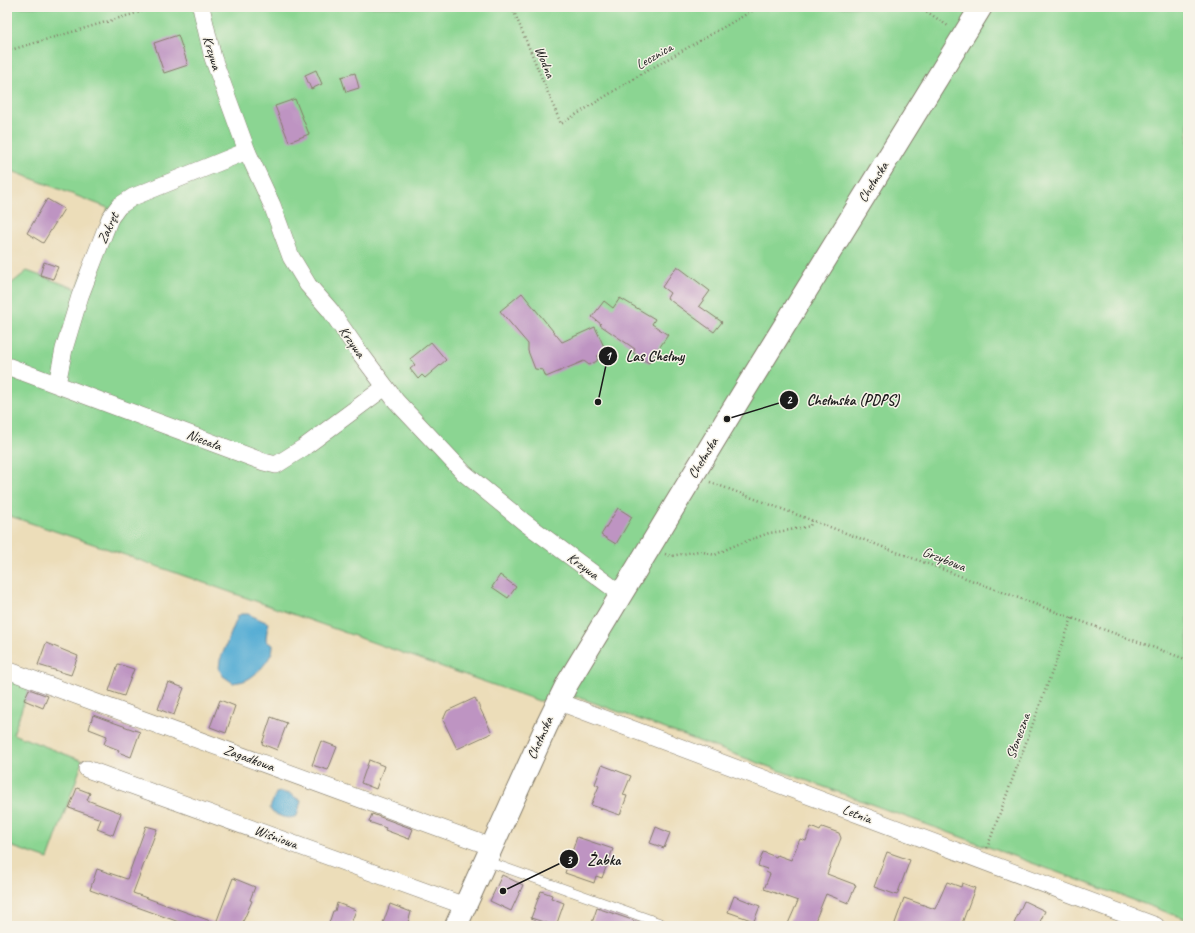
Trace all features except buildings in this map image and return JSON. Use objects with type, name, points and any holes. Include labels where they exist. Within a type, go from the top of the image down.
[{"type":"street","name":"Krzywa","points":[[201,7],[213,58],[247,151],[272,205],[291,257],[308,285],[330,310],[385,386],[422,429],[464,473],[524,522],[621,594]]},
{"type":"street","name":"Chełmska","points":[[456,926],[557,701],[574,671],[980,7]]},
{"type":"street","name":"Zakręt","points":[[57,384],[64,349],[80,296],[110,218],[119,206],[133,197],[247,151]]},
{"type":"street","name":"Niecała","points":[[7,366],[264,462],[276,465],[303,448],[385,386]]},
{"type":"street","name":"Zagadkowa","points":[[7,670],[489,854]]},
{"type":"street","name":"Letnia","points":[[557,701],[1156,926]]},
{"type":"street","name":"Wiśniowa","points":[[87,769],[465,906]]},
{"type":"lane","points":[[489,854],[665,926]]},
{"type":"path","points":[[7,51],[157,7]]},
{"type":"path","name":"Wodna","points":[[512,7],[561,124]]},
{"type":"path","name":"Lecznica","points":[[561,124],[643,73],[759,7]]},
{"type":"path","points":[[920,7],[963,36]]},
{"type":"path","name":"Grzybowa","points":[[693,476],[1188,660]]},
{"type":"path","points":[[661,554],[671,556],[699,551],[715,555],[731,547],[769,533],[810,526],[812,520]]},
{"type":"path","name":"Słoneczna","points":[[982,861],[1072,618]]},
{"type":"green space","points":[[7,7],[1188,7],[1188,920],[578,697],[539,701],[108,549],[7,515],[7,287],[27,271],[77,289],[108,208],[7,169]]},
{"type":"green space","points":[[7,675],[31,683],[13,734],[83,761],[48,859],[7,845]]},
{"type":"water","points":[[241,614],[248,614],[268,623],[266,639],[267,642],[273,645],[273,650],[264,666],[255,675],[244,681],[233,683],[223,676],[219,669],[220,660],[238,616]]},
{"type":"water","points":[[281,792],[290,794],[301,801],[297,816],[291,818],[284,817],[272,812],[270,808],[276,793]]},
{"type":"place","name":"Las Chełmy","points":[[598,402]]},
{"type":"place","name":"Chełmska (PDPS)","points":[[727,419]]},
{"type":"place","name":"Żabka","points":[[503,891]]}]
